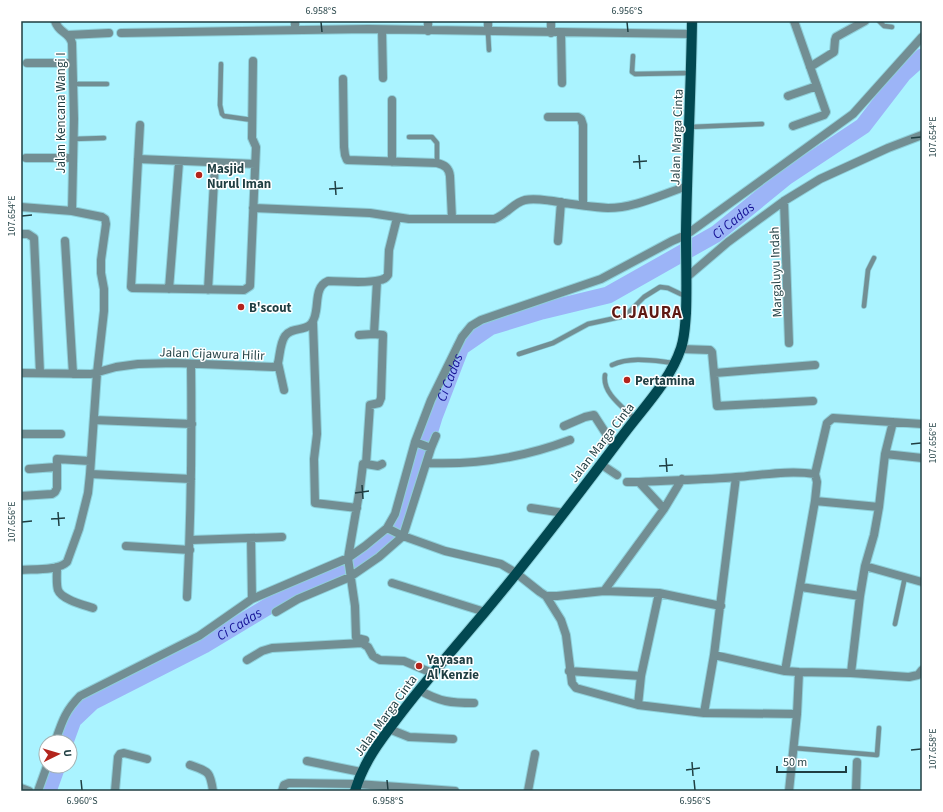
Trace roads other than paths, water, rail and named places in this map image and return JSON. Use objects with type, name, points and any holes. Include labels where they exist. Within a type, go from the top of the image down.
[{"type":"main road","name":"Jalan Marga Cinta","points":[[356,788],[361,772],[372,751],[418,690],[485,612],[564,513],[586,482],[602,465],[614,446],[667,377],[675,363],[681,349],[685,331],[687,297],[686,235],[692,73],[692,21]]},
{"type":"street","name":"Jalan Kencana Wangi I","points":[[55,21],[57,28],[68,35],[72,43],[72,212]]},
{"type":"street","points":[[295,21],[295,30]]},
{"type":"street","points":[[428,21],[428,31]]},
{"type":"street","points":[[488,21],[488,32]]},
{"type":"street","points":[[551,21],[552,33]]},
{"type":"street","points":[[793,126],[826,113],[794,21]]},
{"type":"street","points":[[810,67],[834,52],[836,37],[865,21]]},
{"type":"street","points":[[382,30],[383,78]]},
{"type":"street","points":[[120,33],[382,30],[692,34]]},
{"type":"street","points":[[68,35],[108,33]]},
{"type":"street","points":[[561,33],[562,83]]},
{"type":"street","points":[[58,734],[66,713],[80,696],[199,636],[252,599],[348,560],[388,529],[395,514],[431,400],[458,344],[471,326],[481,320],[601,279],[686,235],[853,114],[922,37]]},
{"type":"street","points":[[140,125],[130,285],[132,288],[244,290],[250,286],[256,147],[252,139],[253,60]]},
{"type":"street","points":[[27,63],[72,63]]},
{"type":"street","points":[[343,79],[344,147],[346,158],[351,161],[441,164],[449,170],[452,219]]},
{"type":"street","points":[[788,96],[817,86]]},
{"type":"street","points":[[392,100],[392,162]]},
{"type":"street","points":[[548,117],[578,117],[581,119],[583,125],[583,205]]},
{"type":"street","points":[[687,272],[784,201],[888,148],[922,135]]},
{"type":"street","points":[[26,158],[73,158]]},
{"type":"street","points":[[138,159],[179,162],[255,164]]},
{"type":"street","points":[[169,289],[179,162]]},
{"type":"street","points":[[208,290],[215,163]]},
{"type":"street","points":[[253,208],[370,213],[409,219],[494,219],[504,216],[519,203],[530,200],[561,202],[607,208],[630,206],[688,186]]},
{"type":"street","name":"Margaluyu Indah","points":[[784,201],[789,343]]},
{"type":"street","points":[[558,241],[561,202]]},
{"type":"street","points":[[21,207],[72,212],[102,217],[105,219],[106,224],[101,267],[105,300],[97,373],[88,493],[75,541],[66,562],[57,568],[21,570]]},
{"type":"street","points":[[357,508],[314,503],[314,459],[317,434],[312,322],[317,309],[318,293],[324,283],[328,281],[377,281],[382,280],[388,275],[389,250],[397,218]]},
{"type":"street","points":[[21,234],[28,234],[34,238],[40,373]]},
{"type":"street","points":[[65,241],[73,374]]},
{"type":"street","points":[[374,334],[377,281]]},
{"type":"street","name":"Jalan Cijawura Hilir","points":[[21,373],[97,373],[116,367],[138,364],[175,363],[273,367],[278,363],[282,344],[286,336],[290,332],[305,328],[312,322]]},
{"type":"street","points":[[359,335],[383,335],[381,398],[378,403],[369,406],[366,464],[363,464],[348,560],[355,606],[356,637],[365,640]]},
{"type":"street","points":[[681,349],[710,350],[714,356],[716,404],[719,407],[813,401]]},
{"type":"street","points":[[278,363],[284,390]]},
{"type":"street","points":[[187,597],[191,540],[191,364]]},
{"type":"street","points":[[715,372],[815,365]]},
{"type":"street","points":[[564,426],[585,416],[594,415],[614,446]]},
{"type":"street","points":[[785,671],[815,501],[817,482],[815,474],[827,423],[832,418],[922,424]]},
{"type":"street","points":[[94,420],[192,424]]},
{"type":"street","points":[[850,673],[865,566],[874,535],[885,454],[893,422]]},
{"type":"street","points":[[21,434],[61,434]]},
{"type":"street","points":[[276,612],[298,599],[350,576],[379,557],[402,535],[427,463],[430,448],[436,436]]},
{"type":"street","points":[[427,463],[457,464],[482,462],[556,446],[570,440]]},
{"type":"street","points":[[417,443],[430,448]]},
{"type":"street","points":[[885,454],[922,458]]},
{"type":"street","points":[[21,496],[52,494],[55,492],[57,488],[57,459],[90,461]]},
{"type":"street","points":[[366,464],[378,466],[382,464]]},
{"type":"street","points":[[602,465],[617,475]]},
{"type":"street","points":[[29,469],[56,468]]},
{"type":"street","points":[[627,482],[736,477],[774,473],[806,472],[815,474]]},
{"type":"street","points":[[90,474],[191,479]]},
{"type":"street","points":[[704,713],[721,606],[736,477]]},
{"type":"street","points":[[604,591],[664,509],[682,479]]},
{"type":"street","points":[[638,482],[664,509]]},
{"type":"street","points":[[815,501],[879,507]]},
{"type":"street","points":[[532,508],[564,513]]},
{"type":"street","points":[[388,529],[445,550],[501,564],[513,576],[532,586],[546,596],[561,620],[566,635],[569,671],[572,683],[576,688],[638,705],[704,713],[797,714]]},
{"type":"street","points":[[191,540],[282,537]]},
{"type":"street","points":[[251,538],[252,599]]},
{"type":"street","points":[[126,546],[190,550]]},
{"type":"street","points":[[865,566],[922,582]]},
{"type":"street","points":[[57,568],[58,589],[61,594],[74,601],[93,608]]},
{"type":"street","points":[[392,583],[485,612]]},
{"type":"street","points":[[801,587],[860,596]]},
{"type":"street","points":[[546,596],[604,591],[659,593],[721,606]]},
{"type":"street","points":[[638,705],[641,676],[659,593]]},
{"type":"street","points":[[247,660],[262,651],[272,648],[362,643],[368,646],[373,656],[380,660],[404,661],[432,673]]},
{"type":"street","points":[[714,655],[785,671],[909,677],[918,675],[922,670]]},
{"type":"street","points":[[569,671],[641,676]]},
{"type":"street","points":[[789,791],[797,714],[799,672]]},
{"type":"street","points":[[418,690],[433,698],[450,703],[474,703]]},
{"type":"street","points":[[389,729],[409,737],[453,739]]},
{"type":"street","points":[[115,791],[118,757],[120,754],[124,753],[147,759]]},
{"type":"street","points":[[528,791],[535,754]]},
{"type":"street","points":[[307,761],[361,772]]},
{"type":"street","points":[[856,791],[857,762]]},
{"type":"street","points":[[190,765],[206,772],[211,776],[213,791]]},
{"type":"street","points":[[38,791],[44,774]]},
{"type":"street","points":[[282,791],[284,785],[289,784],[455,791]]},
{"type":"street","points":[[21,788],[29,791]]},
{"type":"lane","points":[[879,21],[884,26],[892,27]]},
{"type":"lane","points":[[488,32],[489,50]]},
{"type":"lane","points":[[633,56],[632,72],[635,74],[692,73]]},
{"type":"lane","points":[[221,64],[220,105],[222,114],[224,116],[252,120]]},
{"type":"lane","points":[[73,84],[107,84]]},
{"type":"lane","points":[[690,127],[762,124]]},
{"type":"lane","points":[[409,137],[432,137],[437,143],[437,163]]},
{"type":"lane","points":[[73,139],[104,138]]},
{"type":"lane","points":[[864,306],[868,270],[874,258]]},
{"type":"lane","points":[[519,354],[553,343],[588,324],[625,316],[644,297],[660,287],[668,288],[687,297]]},
{"type":"lane","points":[[612,365],[622,361],[639,359],[675,363]]},
{"type":"lane","points":[[605,375],[604,382],[609,393],[635,419]]},
{"type":"lane","points":[[895,624],[905,577]]},
{"type":"lane","points":[[794,748],[877,755],[879,728]]},
{"type":"waterway","name":"Ci Cadas","points":[[68,734],[73,720],[92,702],[204,645],[282,598],[344,568],[396,537],[434,417],[461,347],[490,327],[542,311],[608,295],[716,234],[786,177],[863,126],[903,74],[922,57]]},
{"type":"waterway","name":"Ci Cadas","points":[[48,791],[54,774]]},
{"type":"place","name":"Masjid Nurul Iman","points":[[199,175]]},
{"type":"place","name":"B'scout","points":[[241,307]]},
{"type":"place","name":"Pertamina","points":[[627,380]]},
{"type":"place","name":"Yayasan Al Kenzie","points":[[419,666]]},
{"type":"district","name":"CIJAURA","points":[[647,312]]}]
